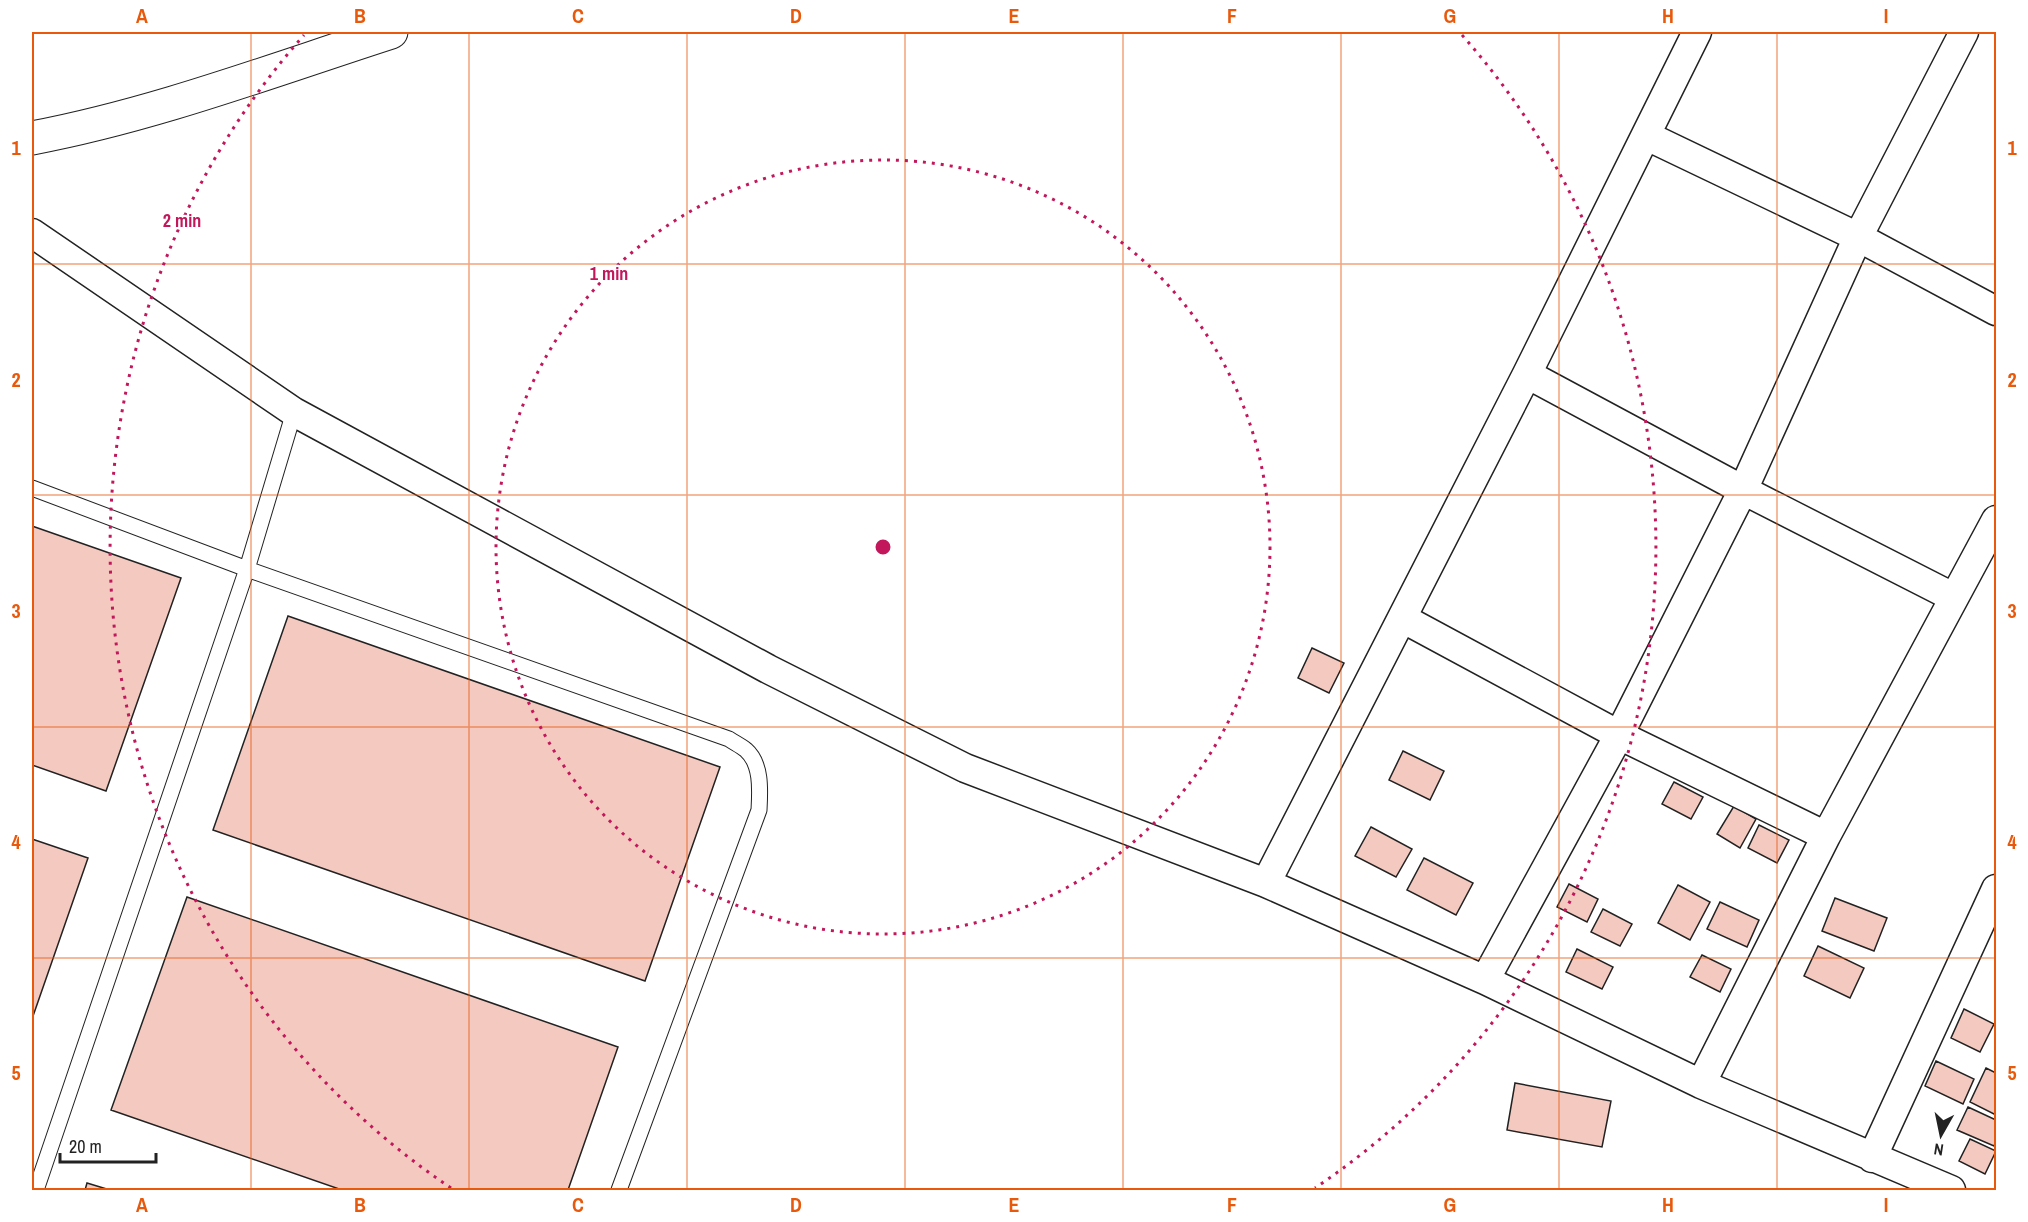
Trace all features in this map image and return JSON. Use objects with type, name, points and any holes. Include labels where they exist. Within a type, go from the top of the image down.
[{"type":"street","points":[[32,138],[95,125],[391,32]]},
{"type":"street","points":[[1266,883],[1527,374],[1697,32]]},
{"type":"street","points":[[1485,980],[1619,735],[1743,490],[1858,237],[1964,32]]},
{"type":"street","points":[[1647,136],[1858,237],[1996,311]]},
{"type":"street","points":[[32,233],[294,412],[768,669],[965,768],[1266,883],[1485,980],[1701,1084],[1951,1191]]},
{"type":"street","points":[[1527,374],[1743,490],[1953,597]]},
{"type":"street","points":[[1701,1084],[1826,836],[1953,597],[1993,537]]},
{"type":"street","points":[[1402,618],[1619,735],[1826,836]]},
{"type":"street","points":[[1872,1158],[1996,889]]},
{"type":"lane","points":[[36,1191],[247,568],[294,412]]},
{"type":"lane","points":[[32,488],[247,568],[729,739],[747,751],[756,766],[760,785],[759,810],[620,1191]]},
{"type":"building","points":[[32,526],[181,578],[106,791],[32,765]]},
{"type":"building","points":[[288,616],[720,767],[645,981],[213,830]]},
{"type":"building","points":[[1312,648],[1344,663],[1329,693],[1298,678]]},
{"type":"building","points":[[1403,751],[1444,771],[1430,800],[1389,780]]},
{"type":"building","points":[[1674,782],[1703,797],[1691,819],[1662,804]]},
{"type":"building","points":[[1734,806],[1756,819],[1740,848],[1717,834]]},
{"type":"building","points":[[1759,825],[1789,840],[1777,863],[1748,848]]},
{"type":"building","points":[[1371,827],[1412,849],[1396,877],[1355,856]]},
{"type":"building","points":[[32,839],[88,858],[32,1019]]},
{"type":"building","points":[[1424,858],[1473,883],[1456,915],[1407,890]]},
{"type":"building","points":[[1569,884],[1598,899],[1587,922],[1557,907]]},
{"type":"building","points":[[1678,885],[1710,902],[1690,940],[1658,923]]},
{"type":"building","points":[[187,897],[618,1047],[568,1190],[342,1190],[111,1110]]},
{"type":"building","points":[[1835,898],[1887,918],[1874,951],[1822,931]]},
{"type":"building","points":[[1720,902],[1759,920],[1747,947],[1707,929]]},
{"type":"building","points":[[1603,909],[1632,924],[1620,946],[1591,932]]},
{"type":"building","points":[[1818,946],[1864,968],[1850,998],[1804,976]]},
{"type":"building","points":[[1577,949],[1613,967],[1602,989],[1566,972]]},
{"type":"building","points":[[1702,955],[1731,969],[1720,992],[1690,977]]},
{"type":"building","points":[[1964,1009],[1994,1024],[1980,1052],[1951,1038]]},
{"type":"building","points":[[1936,1061],[1974,1079],[1963,1104],[1925,1086]]},
{"type":"building","points":[[1986,1068],[1996,1073],[1996,1115],[1970,1102]]},
{"type":"building","points":[[1515,1083],[1611,1101],[1602,1147],[1507,1130]]},
{"type":"building","points":[[1968,1107],[1996,1120],[1994,1146],[1957,1130]]},
{"type":"building","points":[[1970,1139],[1996,1151],[1985,1174],[1959,1161]]},
{"type":"building","points":[[87,1183],[110,1190],[85,1190]]}]
